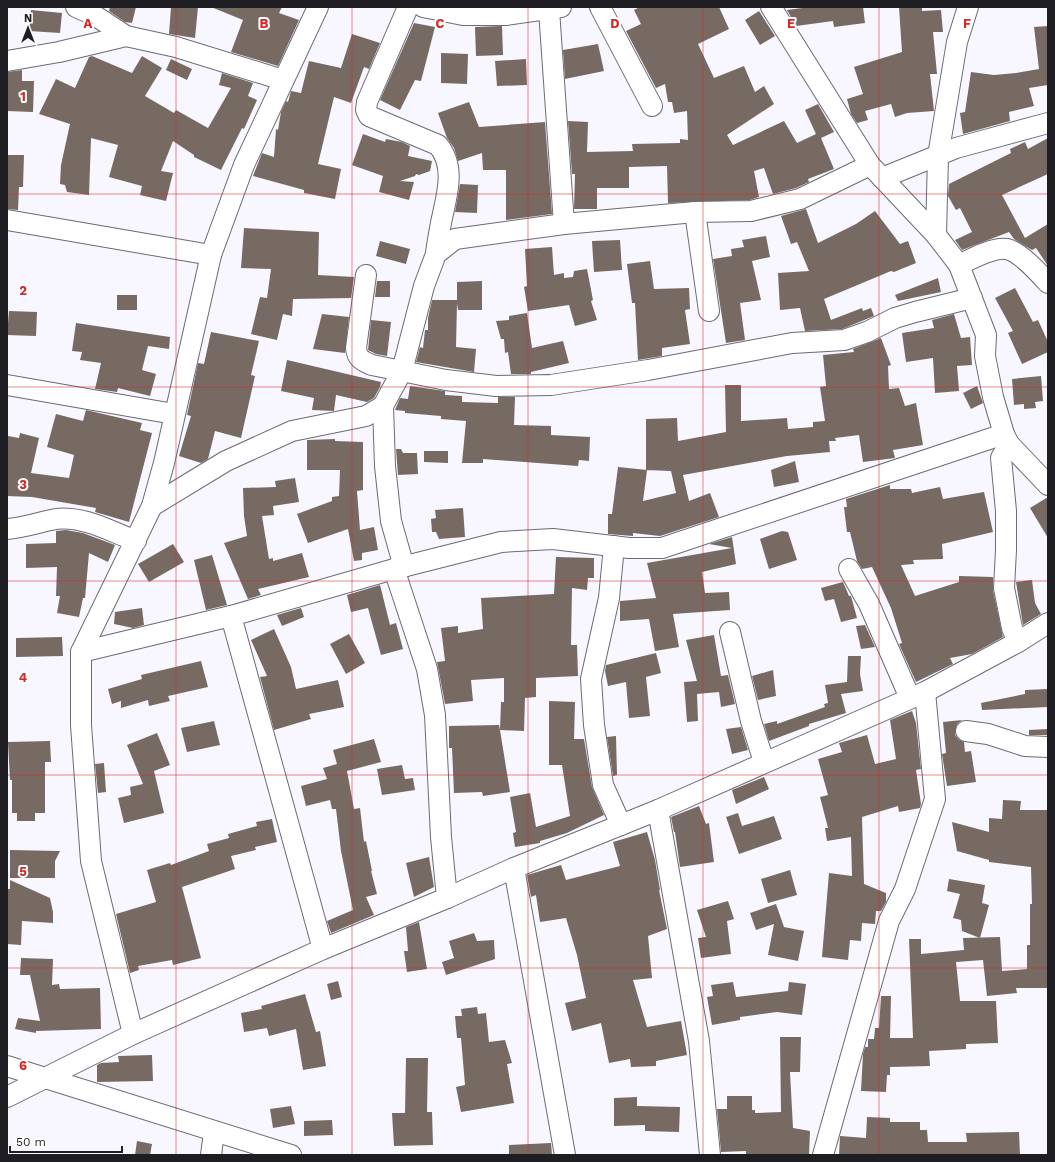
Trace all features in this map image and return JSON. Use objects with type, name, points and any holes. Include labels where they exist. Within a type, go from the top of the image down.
[{"type":"street","points":[[76,7],[96,11],[126,36]]},
{"type":"street","points":[[133,1034],[91,861],[81,724],[81,652],[152,506],[164,463],[174,414],[212,256],[244,165],[318,7]]},
{"type":"street","points":[[408,7],[367,102],[366,110],[369,116],[438,145],[445,154],[450,171],[436,254],[424,286],[402,371],[383,406],[385,466],[391,521],[399,568],[427,669],[435,715],[441,837],[448,898]]},
{"type":"street","points":[[423,7],[463,15],[506,14],[555,9],[564,224]]},
{"type":"street","points":[[600,7],[652,106]]},
{"type":"street","points":[[771,7],[876,172],[936,235],[959,265],[986,335],[985,356],[993,397],[1006,439],[1048,485]]},
{"type":"street","points":[[936,235],[938,156],[957,42],[968,7]]},
{"type":"street","points":[[7,62],[59,52],[126,36],[176,47],[283,80]]},
{"type":"street","points":[[436,254],[455,239],[564,224],[695,212],[751,211],[800,199],[876,172],[938,156],[956,148],[1048,123]]},
{"type":"street","points":[[695,212],[709,311]]},
{"type":"street","points":[[7,220],[212,256]]},
{"type":"street","points":[[959,265],[987,252],[1006,249],[1024,260],[1048,283]]},
{"type":"street","points":[[366,275],[356,348],[357,355],[361,360],[372,365],[446,380],[496,386],[551,385],[792,343],[844,340],[867,332],[895,318],[972,298]]},
{"type":"street","points":[[7,385],[174,414]]},
{"type":"street","points":[[152,506],[226,461],[292,431],[366,416],[383,406]]},
{"type":"street","points":[[81,652],[231,616],[399,568],[501,542],[553,539],[614,546],[662,548],[1006,439]]},
{"type":"street","points":[[1006,439],[1001,458],[1006,511],[1004,588],[1012,628],[1018,642]]},
{"type":"street","points":[[7,529],[36,525],[56,519],[73,519],[105,528],[136,541]]},
{"type":"street","points":[[614,546],[609,598],[591,679],[594,726],[603,785],[621,825]]},
{"type":"street","points":[[823,1155],[889,921],[905,889],[935,799],[917,695],[849,569]]},
{"type":"street","points":[[231,616],[322,949]]},
{"type":"street","points":[[7,1097],[133,1034],[322,949],[448,898],[514,868],[658,810],[917,695],[1048,626]]},
{"type":"street","points":[[730,632],[750,721],[764,762]]},
{"type":"street","points":[[966,731],[988,734],[1025,746],[1048,747]]},
{"type":"street","points":[[658,810],[699,1041],[710,1155]]},
{"type":"street","points":[[514,868],[565,1155]]},
{"type":"street","points":[[7,1066],[290,1155]]},
{"type":"street","points":[[211,1155],[214,1132]]},
{"type":"building","points":[[110,7],[136,7],[132,23],[125,22],[109,11]]},
{"type":"building","points":[[171,7],[198,7],[195,38],[169,34]]},
{"type":"building","points":[[211,7],[282,7],[279,13],[299,20],[278,66],[231,52],[243,20]]},
{"type":"building","points":[[640,7],[719,7],[729,29],[698,44],[714,78],[744,66],[755,92],[764,86],[774,104],[727,135],[733,145],[784,121],[797,143],[816,134],[805,110],[818,104],[834,132],[821,138],[834,169],[808,179],[809,182],[796,188],[773,194],[764,168],[754,171],[759,197],[750,200],[668,203],[667,166],[629,167],[629,188],[597,188],[597,209],[574,209],[575,174],[572,174],[568,121],[588,122],[587,152],[633,151],[632,144],[680,143],[680,139],[688,140],[687,111],[674,113],[672,102],[668,102],[665,84],[656,88],[626,31],[641,24],[634,10]]},
{"type":"building","points":[[810,7],[863,7],[865,23],[834,27],[833,21],[796,26],[787,10]]},
{"type":"building","points":[[899,7],[922,7],[922,11],[941,10],[943,32],[933,32],[937,74],[930,74],[934,111],[907,113],[895,117],[891,104],[865,111],[868,120],[857,123],[851,114],[847,99],[863,94],[854,67],[902,52]]},
{"type":"building","points":[[31,10],[62,13],[60,33],[29,31]]},
{"type":"building","points":[[759,11],[775,36],[760,45],[745,20]]},
{"type":"building","points":[[414,23],[435,27],[421,81],[415,80],[400,110],[380,100]]},
{"type":"building","points":[[502,26],[503,55],[476,56],[475,27]]},
{"type":"building","points":[[1048,26],[1048,85],[1029,88],[1034,106],[1009,112],[1010,121],[963,134],[960,113],[965,112],[971,72],[994,75],[1039,69],[1034,27]]},
{"type":"building","points":[[352,34],[380,43],[369,69],[364,67],[351,103],[334,97],[318,164],[341,169],[335,199],[304,193],[304,190],[253,176],[262,153],[274,157],[276,129],[278,130],[281,112],[286,101],[288,102],[291,91],[301,93],[309,61],[341,68]]},
{"type":"building","points":[[598,44],[604,71],[565,79],[563,50]]},
{"type":"building","points":[[441,53],[468,54],[467,84],[441,83]]},
{"type":"building","points":[[92,56],[132,73],[142,56],[162,68],[145,96],[174,113],[176,110],[208,128],[231,88],[219,85],[222,73],[253,83],[248,96],[257,100],[244,129],[242,128],[221,170],[194,157],[194,155],[173,141],[161,171],[173,173],[166,201],[140,195],[142,186],[109,177],[118,145],[91,138],[89,195],[67,192],[65,185],[60,184],[61,165],[70,124],[39,114],[56,79],[75,88],[89,57]]},
{"type":"building","points":[[171,59],[192,69],[187,80],[166,70]]},
{"type":"building","points":[[526,59],[527,85],[497,86],[495,61]]},
{"type":"building","points":[[22,70],[22,81],[34,81],[33,112],[7,111],[7,72]]},
{"type":"building","points":[[469,102],[479,127],[545,122],[552,214],[506,220],[506,170],[483,170],[482,153],[458,161],[454,148],[447,138],[438,113]]},
{"type":"building","points":[[363,134],[385,142],[386,139],[402,142],[410,146],[408,156],[432,161],[430,171],[419,175],[416,174],[415,176],[400,181],[414,182],[409,200],[379,192],[383,176],[352,165]]},
{"type":"building","points":[[1048,138],[1048,174],[1002,195],[1025,238],[1048,224],[1048,266],[1036,248],[1032,250],[1014,239],[1009,232],[962,250],[955,240],[972,232],[960,208],[956,210],[948,196],[949,184],[1011,153],[1010,149],[1025,142],[1028,149]]},
{"type":"building","points":[[7,155],[24,155],[23,187],[19,187],[18,210],[7,209]]},
{"type":"building","points":[[460,184],[478,185],[477,213],[455,212]]},
{"type":"building","points":[[806,209],[818,243],[856,224],[875,211],[900,244],[908,241],[916,263],[894,272],[891,271],[824,299],[831,320],[862,308],[863,311],[871,308],[874,316],[842,329],[805,331],[800,308],[780,310],[778,273],[809,271],[797,242],[791,244],[781,216]]},
{"type":"building","points":[[244,228],[319,232],[318,275],[354,277],[351,298],[293,299],[292,316],[283,314],[277,340],[251,334],[260,297],[267,298],[271,269],[241,268]]},
{"type":"building","points":[[766,236],[770,257],[752,261],[761,300],[740,303],[745,340],[726,343],[713,259],[732,256],[731,249],[744,247],[742,240]]},
{"type":"building","points":[[620,240],[622,270],[594,272],[592,241]]},
{"type":"building","points":[[380,241],[410,249],[406,264],[376,256]]},
{"type":"building","points":[[552,247],[554,275],[564,273],[564,278],[573,277],[574,271],[587,269],[593,300],[591,301],[597,320],[575,326],[569,305],[528,311],[524,287],[527,286],[525,249]]},
{"type":"building","points":[[650,261],[654,289],[689,288],[690,309],[685,310],[690,344],[662,348],[662,356],[638,360],[635,303],[632,303],[627,264]]},
{"type":"building","points":[[938,278],[941,292],[898,301],[895,295]]},
{"type":"building","points":[[377,281],[390,281],[390,297],[375,297]]},
{"type":"building","points":[[482,281],[482,310],[458,310],[457,303],[456,347],[476,349],[474,372],[416,362],[420,347],[423,348],[425,330],[428,330],[428,318],[432,300],[457,300],[457,282]]},
{"type":"building","points":[[1015,288],[1033,322],[1038,320],[1048,342],[1048,352],[1022,364],[1008,333],[1013,331],[995,298]]},
{"type":"building","points":[[117,295],[137,295],[137,310],[117,310]]},
{"type":"building","points":[[9,311],[37,312],[36,336],[7,335]]},
{"type":"building","points":[[527,313],[532,348],[563,341],[569,363],[531,372],[531,374],[511,374],[508,352],[505,353],[504,339],[501,339],[496,321],[509,320],[509,316]]},
{"type":"building","points":[[322,314],[349,317],[345,353],[313,349]]},
{"type":"building","points":[[954,314],[961,338],[970,337],[972,365],[957,366],[959,391],[935,393],[933,358],[906,362],[902,333],[934,328],[932,320]]},
{"type":"building","points":[[371,320],[391,322],[387,356],[376,354],[368,350]]},
{"type":"building","points":[[76,323],[170,337],[169,349],[148,346],[142,370],[156,374],[150,396],[118,388],[117,392],[95,389],[101,363],[80,360],[82,352],[72,351]]},
{"type":"building","points":[[211,332],[259,341],[251,375],[255,376],[241,438],[215,431],[208,459],[201,463],[179,456],[191,416],[187,415],[198,363],[204,364]]},
{"type":"building","points":[[881,338],[891,365],[888,366],[889,389],[899,388],[905,406],[916,403],[923,445],[893,450],[895,458],[863,462],[859,435],[835,438],[836,441],[829,441],[830,452],[787,456],[683,475],[689,501],[710,493],[719,517],[660,536],[633,533],[633,536],[608,534],[608,514],[612,514],[618,467],[646,470],[646,419],[677,418],[678,441],[726,432],[725,385],[741,385],[741,421],[787,418],[788,429],[813,427],[813,422],[825,421],[820,387],[826,386],[823,355],[854,352],[853,349]],"holes":[[[647,470],[671,471],[676,493],[643,501]]]},
{"type":"building","points":[[287,360],[381,382],[380,387],[374,398],[367,402],[336,395],[334,411],[312,410],[314,398],[281,391]]},
{"type":"building","points":[[1041,376],[1043,401],[1035,402],[1036,408],[1024,409],[1024,404],[1014,405],[1012,379]]},
{"type":"building","points":[[410,386],[445,391],[445,395],[462,396],[462,402],[498,403],[498,397],[515,397],[514,425],[551,426],[551,435],[590,437],[589,461],[579,460],[578,466],[483,459],[483,463],[462,463],[466,421],[441,419],[441,416],[405,413],[405,411],[395,410],[400,398],[408,399]]},
{"type":"building","points":[[977,386],[983,403],[971,409],[963,393]]},
{"type":"building","points":[[86,410],[142,423],[140,430],[152,433],[129,522],[95,512],[96,508],[32,497],[7,496],[8,436],[19,438],[20,433],[39,438],[31,473],[69,478],[74,455],[47,447],[56,414],[83,421]]},
{"type":"building","points":[[335,439],[335,441],[363,442],[363,490],[357,491],[360,530],[374,527],[378,550],[362,553],[362,560],[354,561],[348,529],[308,543],[297,514],[332,501],[332,497],[339,496],[340,470],[307,470],[307,440]]},
{"type":"building","points":[[396,449],[401,449],[403,453],[417,453],[418,474],[398,475]]},
{"type":"building","points":[[424,451],[448,451],[448,463],[424,462]]},
{"type":"building","points":[[795,461],[799,482],[774,487],[771,470]]},
{"type":"building","points":[[295,478],[299,502],[273,506],[274,515],[262,516],[269,559],[273,558],[273,561],[302,553],[309,577],[258,589],[261,595],[248,599],[224,543],[247,536],[244,516],[243,488],[276,487],[275,481]]},
{"type":"building","points":[[890,485],[890,489],[911,489],[912,493],[940,487],[943,499],[984,492],[993,532],[942,544],[943,559],[913,560],[914,564],[901,565],[915,596],[959,582],[959,576],[993,577],[993,590],[1003,637],[972,654],[950,658],[953,664],[916,682],[899,644],[902,643],[891,608],[872,567],[862,569],[857,561],[850,532],[847,532],[844,507],[847,507],[846,499]]},
{"type":"building","points":[[1048,497],[1048,538],[1030,508]]},
{"type":"building","points":[[463,508],[465,537],[439,539],[436,532],[432,532],[431,519],[436,518],[435,510]]},
{"type":"building","points":[[66,530],[83,533],[115,545],[108,562],[89,553],[85,598],[83,598],[79,617],[57,613],[60,596],[56,596],[57,567],[26,568],[26,544],[56,543],[56,531]]},
{"type":"building","points":[[782,531],[788,532],[797,560],[769,569],[760,539]]},
{"type":"building","points":[[732,537],[736,564],[702,572],[705,593],[729,592],[730,610],[673,614],[679,647],[655,651],[649,619],[620,621],[620,601],[656,598],[647,563],[732,548],[709,544]]},
{"type":"building","points":[[173,544],[184,562],[149,582],[138,564]]},
{"type":"building","points":[[212,555],[227,605],[206,610],[194,560]]},
{"type":"building","points":[[556,557],[594,558],[594,578],[588,578],[587,590],[572,588],[571,645],[577,645],[578,676],[536,678],[536,697],[525,698],[524,731],[500,730],[501,702],[504,702],[504,678],[471,680],[473,701],[445,704],[437,662],[445,661],[441,628],[458,626],[458,633],[483,629],[481,598],[554,594]]},
{"type":"building","points":[[1032,580],[1035,603],[1041,614],[1023,625],[1016,582]]},
{"type":"building","points":[[843,582],[849,596],[851,596],[857,618],[841,622],[834,599],[825,601],[821,588]]},
{"type":"building","points":[[380,585],[390,625],[396,623],[403,649],[381,655],[368,608],[351,612],[347,595]]},
{"type":"building","points":[[142,608],[144,625],[133,628],[114,624],[115,612]]},
{"type":"building","points":[[301,608],[304,617],[282,626],[277,615]]},
{"type":"building","points":[[865,625],[875,647],[861,649],[856,626]]},
{"type":"building","points":[[274,629],[291,667],[296,689],[338,680],[344,707],[309,714],[311,719],[274,730],[260,677],[267,676],[251,640]]},
{"type":"building","points":[[349,634],[365,663],[346,674],[330,644]]},
{"type":"building","points":[[714,635],[721,676],[728,675],[735,704],[721,707],[719,692],[697,694],[698,721],[687,722],[684,682],[697,681],[686,640]]},
{"type":"building","points":[[62,637],[63,656],[16,657],[16,638]]},
{"type":"building","points":[[656,653],[661,673],[646,677],[650,716],[629,718],[626,682],[608,686],[605,671],[606,665]]},
{"type":"building","points":[[848,656],[861,656],[860,674],[863,691],[841,694],[846,713],[809,724],[809,726],[769,741],[764,724],[777,721],[777,724],[825,707],[824,704],[828,703],[825,685],[847,682]]},
{"type":"building","points":[[201,661],[208,687],[168,696],[170,701],[149,706],[148,700],[121,708],[121,701],[112,704],[108,689],[142,679],[141,675]]},
{"type":"building","points":[[773,670],[776,696],[758,700],[752,676]]},
{"type":"building","points":[[1048,689],[1048,707],[982,710],[981,703],[1025,694],[1025,690]]},
{"type":"building","points":[[549,701],[575,702],[574,739],[584,739],[592,787],[604,815],[567,833],[540,841],[540,843],[515,847],[513,833],[516,832],[510,797],[530,793],[536,827],[570,816],[562,765],[549,765]]},
{"type":"building","points":[[912,711],[916,723],[921,769],[916,770],[921,804],[920,808],[899,812],[898,806],[862,817],[864,884],[886,893],[886,902],[881,911],[876,911],[875,924],[862,923],[861,941],[850,940],[848,960],[822,957],[829,873],[852,876],[851,837],[827,841],[825,828],[828,828],[820,797],[828,795],[818,759],[842,752],[839,743],[867,735],[875,764],[896,759],[890,720]]},
{"type":"building","points":[[962,720],[957,724],[955,735],[959,740],[964,742],[965,752],[971,751],[976,782],[947,786],[942,754],[946,753],[943,722]]},
{"type":"building","points":[[214,721],[220,745],[187,752],[181,728]]},
{"type":"building","points":[[499,725],[510,792],[483,796],[482,792],[454,793],[452,748],[449,748],[449,726]]},
{"type":"building","points":[[741,727],[748,750],[732,754],[726,729]]},
{"type":"building","points":[[1048,729],[1048,735],[1029,735],[1029,730]]},
{"type":"building","points":[[157,733],[170,765],[154,771],[164,813],[124,823],[118,798],[131,795],[130,787],[143,784],[127,745]]},
{"type":"building","points":[[616,736],[617,775],[613,776],[607,737]]},
{"type":"building","points":[[374,739],[381,762],[347,771],[354,809],[360,808],[364,842],[366,841],[371,871],[377,894],[366,897],[374,915],[331,933],[327,921],[353,910],[341,851],[336,809],[332,809],[330,800],[306,806],[301,786],[327,779],[323,768],[337,764],[333,750]]},
{"type":"building","points":[[50,741],[51,762],[45,762],[45,813],[35,813],[35,821],[17,821],[17,813],[12,813],[12,780],[10,780],[8,742]]},
{"type":"building","points":[[104,763],[106,792],[98,793],[95,764]]},
{"type":"building","points":[[402,765],[405,779],[413,778],[415,790],[382,795],[377,769]]},
{"type":"building","points":[[764,777],[769,789],[736,804],[732,790]]},
{"type":"building","points":[[1003,800],[1021,801],[1020,810],[1048,810],[1048,988],[1016,988],[1017,993],[987,996],[983,960],[956,962],[960,1001],[996,1001],[998,1043],[966,1044],[966,1049],[929,1051],[930,1066],[890,1067],[890,1075],[887,1075],[886,1092],[861,1091],[863,1054],[865,1047],[868,1047],[868,1039],[874,1039],[875,1028],[879,1028],[881,996],[891,996],[890,1038],[913,1038],[909,939],[921,939],[921,954],[964,950],[963,938],[1000,937],[1002,971],[1027,969],[1027,945],[1030,945],[1030,904],[1032,904],[1031,867],[989,862],[989,860],[957,851],[952,822],[989,832],[989,818],[1002,819]]},
{"type":"building","points":[[699,806],[706,824],[709,823],[714,862],[680,867],[675,832],[671,817]]},
{"type":"building","points":[[738,813],[742,826],[774,816],[782,839],[739,854],[726,817]]},
{"type":"building","points":[[272,819],[277,842],[255,847],[256,850],[231,856],[235,869],[182,887],[201,958],[173,965],[172,960],[138,966],[139,970],[130,973],[116,914],[156,902],[147,870],[170,863],[171,865],[209,851],[207,844],[229,838],[228,834],[257,826],[256,822]]},
{"type":"building","points":[[647,832],[655,860],[667,929],[648,936],[652,978],[633,980],[647,1027],[681,1021],[687,1055],[656,1061],[656,1066],[631,1067],[630,1059],[609,1063],[601,1023],[572,1031],[565,1003],[586,998],[577,955],[566,918],[540,922],[536,895],[531,897],[527,875],[561,865],[566,880],[620,866],[613,842]]},
{"type":"building","points":[[10,850],[60,851],[55,861],[55,878],[10,878]]},
{"type":"building","points":[[429,857],[434,887],[414,897],[406,863]]},
{"type":"building","points":[[790,870],[797,895],[768,903],[761,879]]},
{"type":"building","points":[[949,879],[985,885],[982,903],[989,905],[980,938],[962,931],[961,920],[953,918],[960,894],[947,891]]},
{"type":"building","points":[[10,880],[50,898],[53,912],[53,923],[22,921],[21,945],[7,944],[7,889],[10,889]]},
{"type":"building","points":[[728,901],[734,919],[727,921],[731,954],[701,958],[698,938],[706,937],[697,910]]},
{"type":"building","points":[[776,904],[784,927],[804,931],[798,961],[768,955],[774,924],[756,930],[750,913]]},
{"type":"building","points":[[419,922],[427,969],[407,972],[404,951],[408,951],[406,927]]},
{"type":"building","points":[[474,933],[477,941],[494,940],[495,959],[446,975],[442,962],[454,958],[449,941]]},
{"type":"building","points":[[21,958],[53,959],[52,985],[59,984],[60,989],[100,988],[101,1029],[36,1031],[36,1033],[15,1029],[18,1018],[40,1021],[30,975],[20,975]]},
{"type":"building","points":[[338,981],[342,997],[331,1000],[327,984]]},
{"type":"building","points":[[733,982],[736,997],[788,991],[789,982],[806,984],[802,1015],[777,1012],[740,1017],[740,1020],[712,1025],[707,997],[713,996],[711,985]]},
{"type":"building","points":[[305,994],[316,1032],[320,1031],[326,1066],[303,1070],[296,1029],[269,1036],[267,1028],[244,1032],[241,1013],[262,1009],[261,1006]]},
{"type":"building","points":[[477,1007],[478,1014],[486,1013],[489,1042],[505,1040],[512,1063],[507,1064],[514,1103],[461,1112],[456,1087],[465,1085],[461,1038],[457,1038],[455,1016],[462,1016],[461,1009]]},
{"type":"building","points":[[780,1037],[801,1037],[800,1072],[790,1072],[793,1128],[810,1131],[809,1155],[746,1155],[746,1151],[721,1152],[717,1109],[727,1109],[727,1096],[752,1096],[752,1110],[755,1110],[755,1113],[781,1112]]},
{"type":"building","points":[[152,1055],[153,1081],[97,1082],[97,1065],[101,1063],[119,1062],[118,1056]]},
{"type":"building","points":[[406,1058],[428,1058],[427,1112],[432,1112],[433,1145],[394,1146],[392,1113],[405,1113]]},
{"type":"building","points":[[637,1097],[637,1106],[680,1107],[679,1132],[645,1131],[645,1125],[614,1126],[614,1098]]},
{"type":"building","points":[[291,1106],[295,1124],[273,1128],[270,1109]]},
{"type":"building","points":[[867,1117],[890,1118],[890,1122],[920,1122],[920,1130],[927,1130],[928,1142],[967,1142],[966,1133],[1019,1132],[1020,1155],[839,1155],[840,1136],[866,1138]]},
{"type":"building","points":[[332,1120],[333,1135],[304,1136],[304,1121]]},
{"type":"building","points":[[137,1141],[152,1144],[150,1155],[135,1155]]},
{"type":"building","points":[[551,1143],[552,1155],[509,1155],[509,1145]]}]
